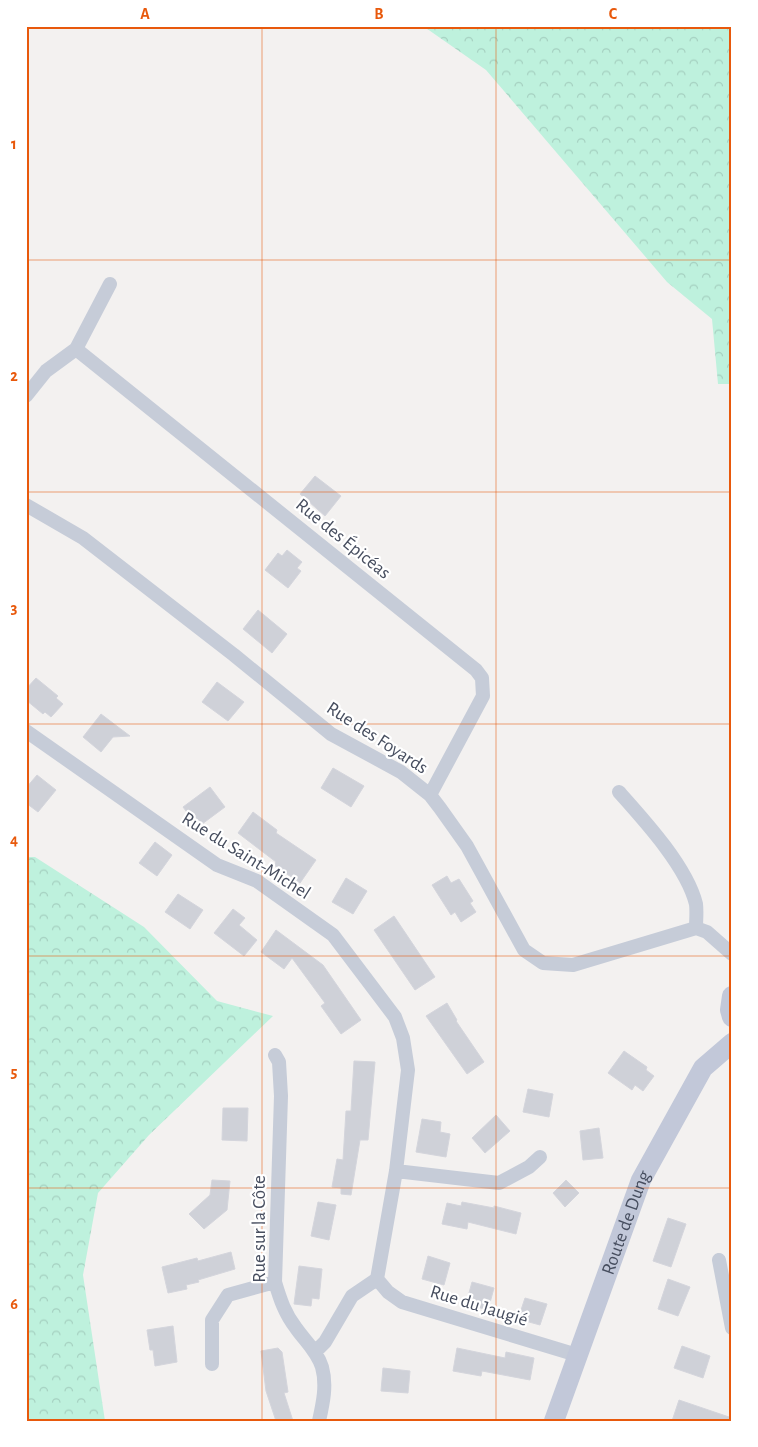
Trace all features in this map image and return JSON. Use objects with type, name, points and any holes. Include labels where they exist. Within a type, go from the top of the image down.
[{"type":"street","points":[[26,396],[46,372],[76,348],[110,284]]},
{"type":"street","name":"Rue des Épicéas","points":[[76,348],[476,670],[482,678],[483,696],[430,795]]},
{"type":"street","name":"Rue des Foyards","points":[[26,505],[83,538],[234,655],[331,734],[401,772],[430,795],[467,846],[524,950],[543,963],[573,965],[696,928]]},
{"type":"street","name":"Rue du Saint-Michel","points":[[26,731],[217,864],[257,881],[333,935],[395,1017],[403,1038],[408,1070],[396,1171],[378,1279]]},
{"type":"street","points":[[619,792],[650,826],[688,881],[696,906],[696,928],[707,932],[732,954]]},
{"type":"street","points":[[732,996],[730,1010],[732,1017]]},
{"type":"street","name":"Route de Dung","points":[[554,1421],[641,1180],[703,1068],[732,1043]]},
{"type":"street","name":"Rue sur la Côte","points":[[275,1056],[279,1062],[281,1096],[275,1282],[283,1307],[295,1328],[315,1352],[322,1366],[325,1390],[319,1421]]},
{"type":"street","points":[[396,1171],[499,1183],[529,1167],[540,1157]]},
{"type":"street","points":[[719,1260],[732,1328]]},
{"type":"street","points":[[315,1352],[325,1342],[352,1296],[378,1279]]},
{"type":"street","name":"Rue du Jaugié","points":[[378,1279],[388,1292],[402,1302],[577,1355]]},
{"type":"street","points":[[212,1364],[212,1320],[228,1294],[275,1282]]},
{"type":"green space","points":[[423,26],[732,26],[732,384],[718,384],[712,319],[667,282],[486,70]]},
{"type":"green space","points":[[26,857],[35,857],[144,927],[217,1001],[273,1016],[149,1135],[98,1193],[83,1275],[105,1421],[26,1421]]},
{"type":"building","points":[[315,476],[341,496],[325,516],[300,494]]},
{"type":"building","points":[[287,550],[302,562],[297,568],[301,571],[288,588],[265,570],[278,553],[282,556]]},
{"type":"building","points":[[258,610],[287,634],[272,653],[243,629]]},
{"type":"building","points":[[36,678],[58,696],[56,698],[63,704],[51,717],[45,712],[43,714],[26,700],[26,689]]},
{"type":"building","points":[[217,682],[244,702],[228,721],[202,702]]},
{"type":"building","points":[[101,714],[130,736],[113,737],[101,752],[83,737]]},
{"type":"building","points":[[333,768],[364,786],[351,807],[321,788]]},
{"type":"building","points":[[37,775],[56,790],[38,812],[26,803],[26,788]]},
{"type":"building","points":[[210,787],[225,807],[198,827],[183,807]]},
{"type":"building","points":[[253,812],[277,830],[276,833],[316,860],[300,883],[274,865],[276,862],[238,833]]},
{"type":"building","points":[[155,842],[172,855],[157,876],[139,863]]},
{"type":"building","points":[[447,876],[451,883],[459,879],[473,901],[470,903],[476,912],[461,922],[455,912],[451,915],[432,885]]},
{"type":"building","points":[[346,878],[367,891],[353,914],[332,902]]},
{"type":"building","points":[[178,894],[203,910],[190,929],[165,912]]},
{"type":"building","points":[[233,909],[245,918],[239,925],[257,940],[244,956],[214,933]]},
{"type":"building","points":[[394,916],[435,977],[415,990],[374,930]]},
{"type":"building","points":[[276,930],[323,965],[361,1020],[341,1034],[321,1006],[325,1003],[292,958],[284,969],[261,952]]},
{"type":"building","points":[[447,1003],[456,1021],[484,1062],[467,1074],[426,1016]]},
{"type":"building","points":[[624,1051],[647,1067],[646,1070],[654,1076],[643,1091],[635,1085],[632,1090],[608,1073]]},
{"type":"building","points":[[354,1061],[375,1062],[368,1140],[360,1140],[351,1195],[341,1194],[341,1188],[332,1187],[337,1159],[343,1160],[346,1111],[351,1111]]},
{"type":"building","points":[[528,1089],[553,1094],[549,1117],[523,1112]]},
{"type":"building","points":[[223,1108],[248,1108],[247,1141],[222,1140]]},
{"type":"building","points":[[496,1115],[510,1131],[485,1153],[472,1138]]},
{"type":"building","points":[[422,1119],[441,1122],[440,1132],[450,1134],[446,1157],[416,1152]]},
{"type":"building","points":[[599,1128],[603,1158],[583,1160],[580,1131]]},
{"type":"building","points":[[212,1180],[230,1181],[227,1210],[204,1229],[189,1214],[210,1195]]},
{"type":"building","points":[[566,1180],[579,1193],[565,1207],[553,1193]]},
{"type":"building","points":[[318,1202],[336,1205],[329,1240],[311,1236]]},
{"type":"building","points":[[462,1202],[494,1208],[494,1206],[521,1213],[516,1234],[468,1222],[467,1229],[442,1224],[447,1203],[461,1206]]},
{"type":"building","points":[[668,1218],[686,1224],[671,1267],[653,1261]]},
{"type":"building","points":[[231,1252],[235,1269],[186,1285],[187,1289],[168,1293],[162,1267],[197,1258],[198,1261]]},
{"type":"building","points":[[428,1256],[450,1263],[444,1285],[422,1279]]},
{"type":"building","points":[[299,1266],[322,1269],[319,1299],[312,1298],[311,1306],[294,1304]]},
{"type":"building","points":[[668,1279],[690,1287],[678,1316],[658,1309]]},
{"type":"building","points":[[472,1282],[494,1288],[488,1310],[466,1304]]},
{"type":"building","points":[[525,1298],[547,1304],[540,1325],[518,1319]]},
{"type":"building","points":[[173,1326],[177,1362],[155,1366],[153,1350],[150,1350],[147,1330]]},
{"type":"building","points":[[682,1346],[710,1356],[703,1378],[674,1368]]},
{"type":"building","points":[[278,1348],[282,1352],[288,1392],[284,1393],[293,1421],[276,1421],[266,1391],[261,1351]]},
{"type":"building","points":[[457,1348],[505,1358],[506,1352],[534,1358],[530,1380],[482,1371],[481,1376],[453,1371]]},
{"type":"building","points":[[383,1368],[410,1371],[408,1393],[381,1391]]},
{"type":"building","points":[[679,1400],[732,1418],[731,1421],[672,1421]]}]
